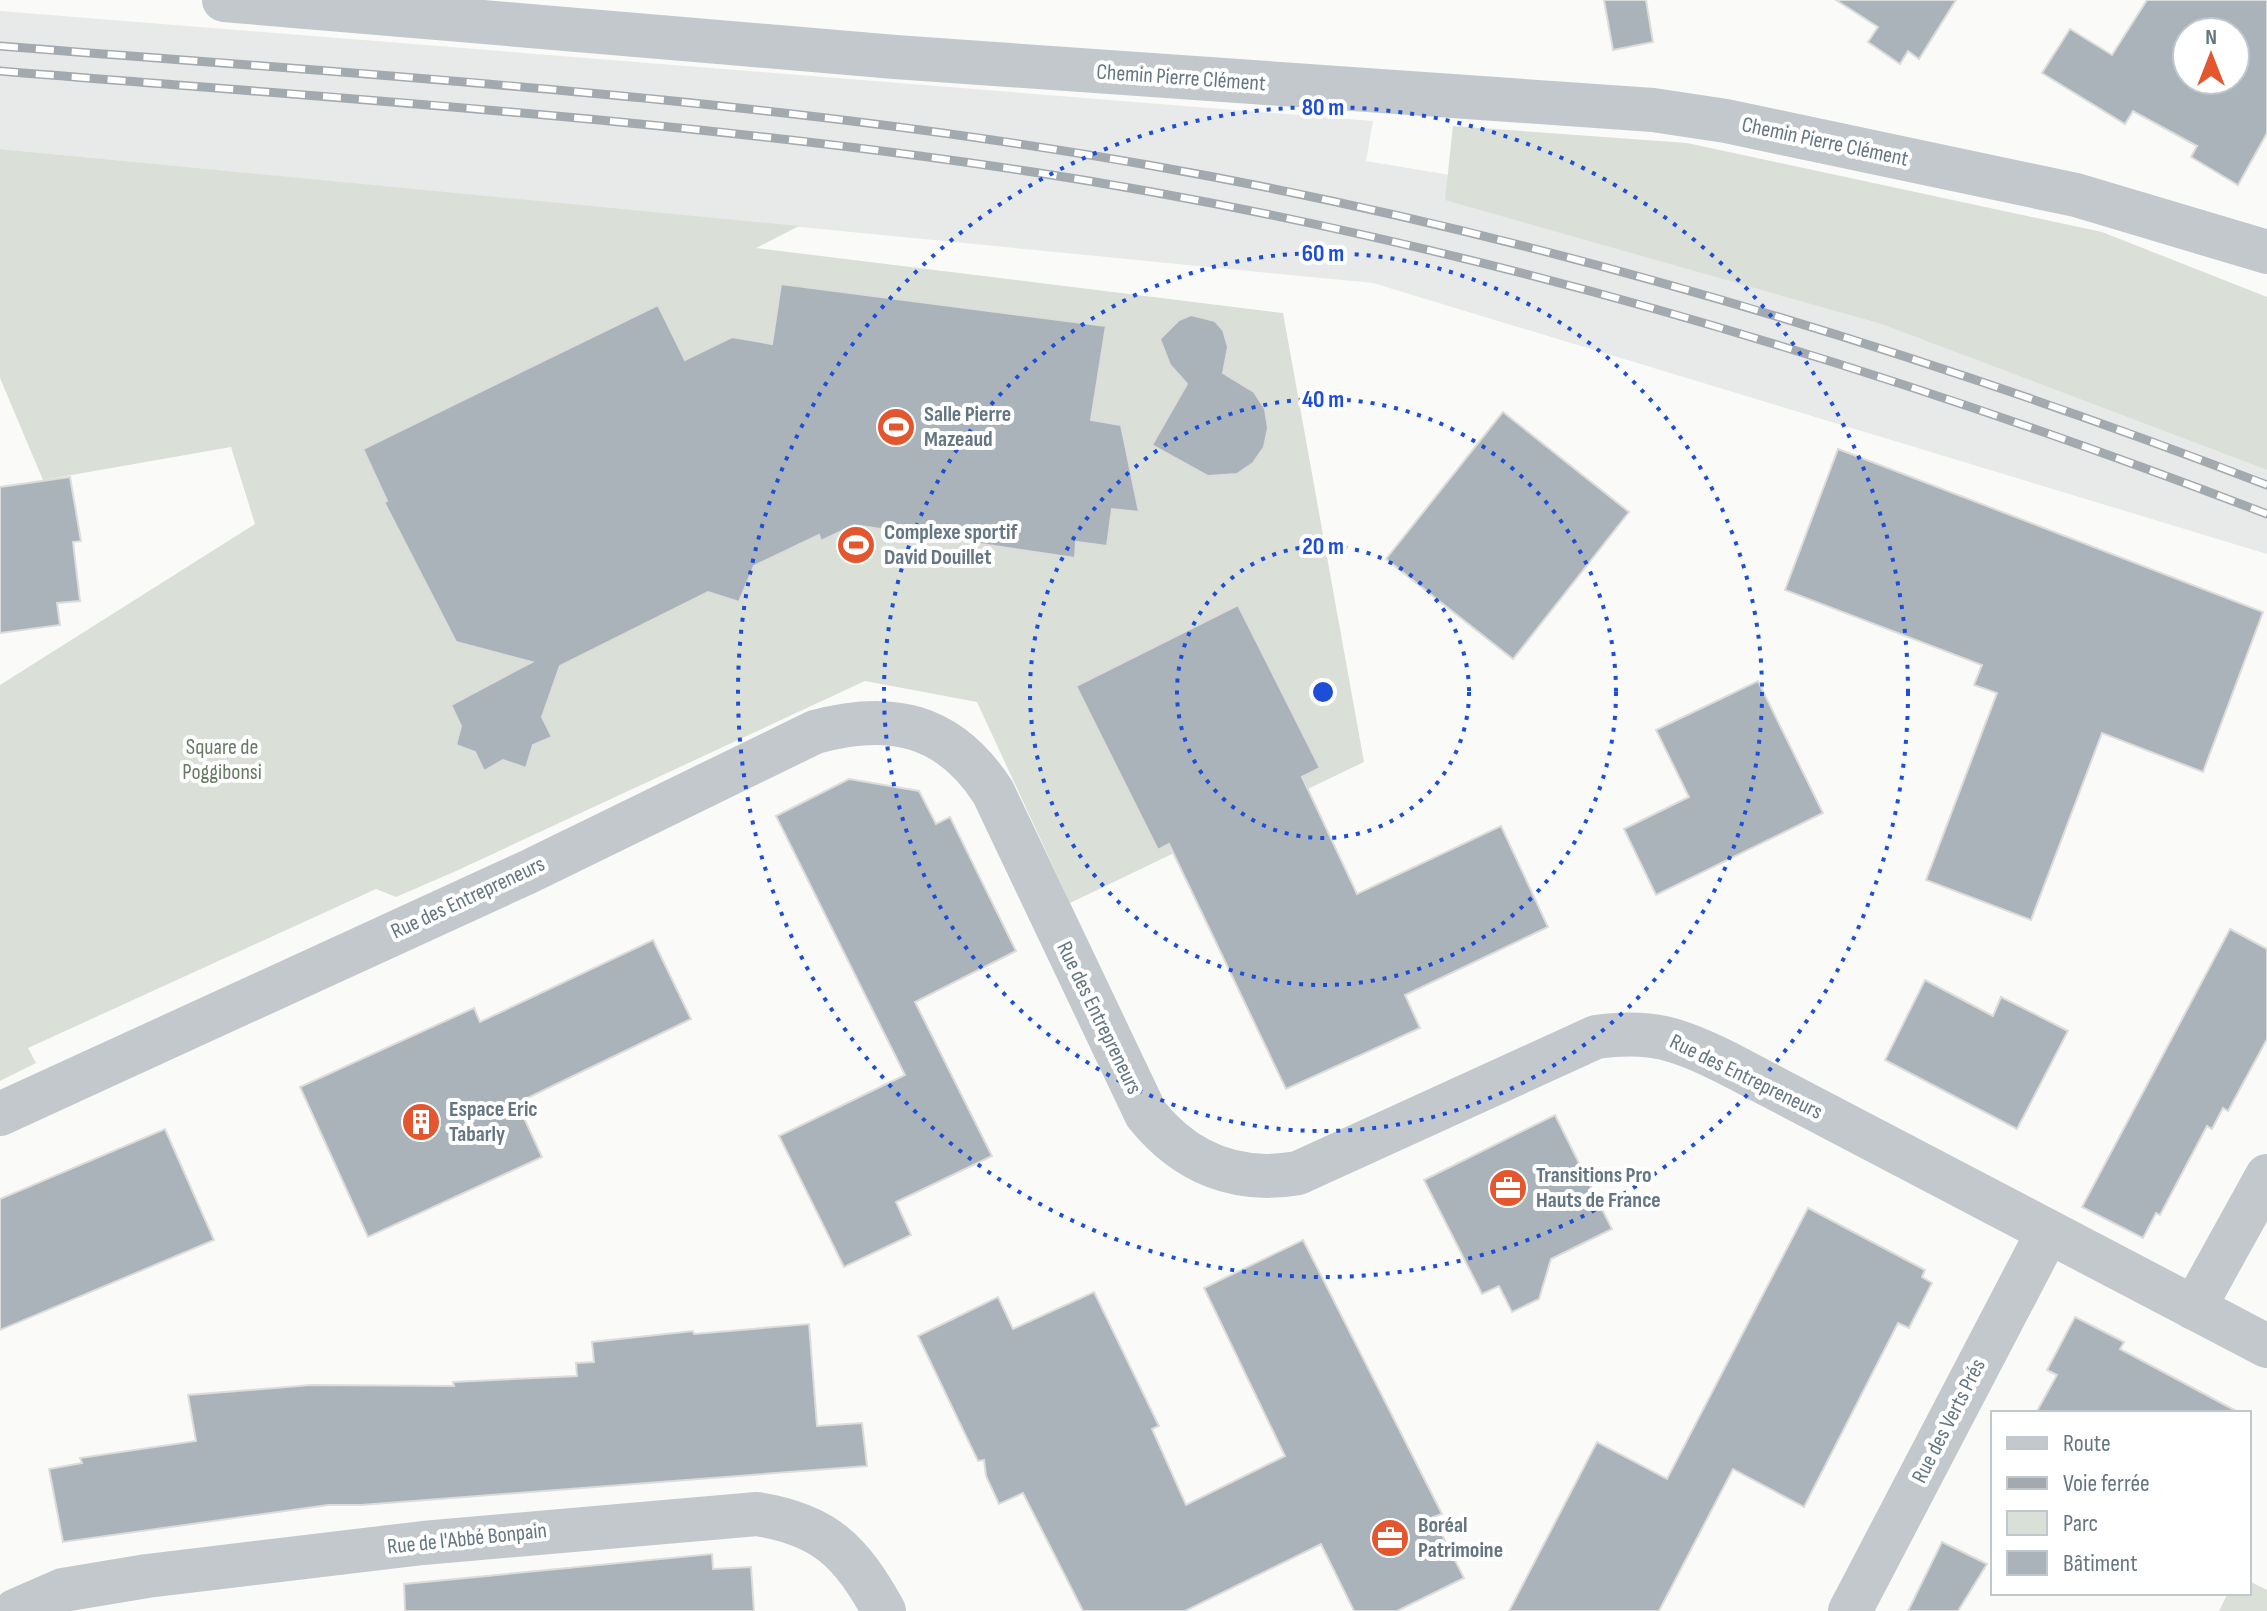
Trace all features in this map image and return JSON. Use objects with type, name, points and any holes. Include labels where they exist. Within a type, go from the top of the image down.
[{"type":"street","name":"Chemin Pierre Clément","points":[[224,0],[895,57],[1653,110],[1726,121],[2076,195],[2267,252]]},
{"type":"street","name":"Rue des Entrepreneurs","points":[[0,1114],[528,872],[815,732],[845,724],[901,724],[929,733],[954,746],[975,764],[993,792],[1146,1114],[1172,1143],[1211,1166],[1255,1177],[1298,1173],[1596,1037],[1641,1033],[1667,1036],[1702,1051],[2267,1346]]},
{"type":"street","points":[[2194,1308],[2267,1176]]},
{"type":"street","name":"Rue des Verts Prés","points":[[1850,1611],[2048,1232]]},
{"type":"street","name":"Rue de l'Abbé Bonpain","points":[[15,1611],[63,1590],[147,1576],[423,1543],[757,1514],[783,1518],[834,1542],[851,1557],[884,1611]]},
{"type":"shaded area","points":[[0,11],[1373,121],[1366,161],[1450,175],[1445,199],[1881,324],[2267,470],[2267,554],[1373,283],[0,149]]},
{"type":"green space","points":[[1453,126],[1687,143],[2102,232],[2267,297],[2267,470],[1881,324],[1445,200]]},
{"type":"green space","name":"Square de Poggibonsi","points":[[0,149],[799,226],[756,248],[1283,313],[1364,762],[1070,903],[977,702],[865,681],[456,871],[396,897],[376,889],[28,1048],[36,1063],[0,1081],[0,685],[255,524],[231,447],[43,480],[0,378]]},
{"type":"green space","points":[[2251,1582],[2267,1590],[2267,1611],[2219,1611],[2227,1595],[2251,1595]]},
{"type":"building","points":[[1604,0],[1646,0],[1653,42],[1613,50]]},
{"type":"building","points":[[1836,0],[1956,0],[1919,59],[1908,51],[1900,64],[1868,42],[1878,27]]},
{"type":"building","points":[[2147,0],[2267,0],[2267,133],[2238,185],[2191,157],[2197,146],[2133,111],[2125,124],[2042,73],[2070,29],[2112,55]]},
{"type":"building","points":[[781,284],[1106,326],[1091,420],[1121,425],[1139,512],[1112,509],[1107,546],[1076,542],[1075,558],[854,525],[821,541],[819,535],[754,566],[739,602],[708,592],[560,666],[542,717],[552,737],[533,745],[526,768],[503,760],[484,771],[475,752],[456,745],[461,726],[451,705],[532,662],[456,642],[384,502],[387,501],[363,449],[658,305],[685,360],[732,337],[772,344]]},
{"type":"building","points":[[1191,315],[1215,321],[1223,330],[1228,347],[1223,373],[1254,392],[1265,409],[1268,428],[1264,447],[1253,463],[1237,474],[1208,476],[1152,445],[1187,384],[1170,365],[1160,339],[1179,320]]},
{"type":"building","points":[[1503,412],[1629,512],[1513,659],[1386,559]]},
{"type":"building","points":[[1838,449],[2263,612],[2203,772],[2102,733],[2031,920],[1926,880],[1997,693],[1974,685],[1982,665],[1785,590]]},
{"type":"building","points":[[70,477],[81,541],[73,542],[80,601],[57,603],[60,625],[0,633],[0,487]]},
{"type":"building","points":[[1238,605],[1320,768],[1302,777],[1357,894],[1501,826],[1548,927],[1405,995],[1420,1028],[1286,1089],[1169,844],[1158,850],[1076,686]]},
{"type":"building","points":[[1758,681],[1823,813],[1656,895],[1624,829],[1689,797],[1656,730]]},
{"type":"building","points":[[849,779],[919,791],[936,824],[950,817],[1016,951],[915,1002],[992,1156],[896,1202],[911,1235],[844,1267],[779,1136],[905,1075],[776,816]]},
{"type":"building","points":[[2230,929],[2267,949],[2267,1039],[2228,1111],[2223,1108],[2212,1129],[2207,1126],[2160,1215],[2156,1213],[2143,1238],[2082,1207]]},
{"type":"building","name":"Espace Eric Tabarly","points":[[653,940],[691,1019],[517,1103],[542,1157],[368,1237],[300,1087],[474,1008],[480,1022]]},
{"type":"building","points":[[1925,980],[1993,1016],[2001,997],[2068,1031],[2017,1129],[1885,1060]]},
{"type":"building","points":[[1555,1115],[1612,1229],[1551,1259],[1539,1299],[1512,1312],[1499,1286],[1482,1294],[1424,1180]]},
{"type":"building","points":[[165,1129],[214,1240],[0,1330],[0,1199]]},
{"type":"building","points":[[1808,1208],[1925,1270],[1922,1277],[1932,1283],[1909,1328],[1898,1323],[1804,1507],[1733,1469],[1659,1611],[1509,1611],[1597,1442],[1667,1479]]},
{"type":"building","points":[[1303,1240],[1442,1514],[1433,1517],[1464,1578],[1397,1611],[1354,1611],[1321,1544],[1185,1611],[1083,1611],[1023,1493],[999,1504],[986,1476],[984,1460],[978,1461],[918,1336],[998,1297],[1013,1329],[1094,1292],[1159,1426],[1152,1429],[1186,1505],[1285,1456],[1204,1288]]},
{"type":"building","points":[[2075,1317],[2124,1342],[2120,1349],[2236,1411],[2037,1411],[2057,1375],[2047,1370]]},
{"type":"building","points":[[809,1324],[817,1426],[862,1423],[867,1466],[328,1505],[63,1542],[49,1469],[82,1463],[80,1458],[196,1441],[188,1395],[311,1385],[454,1386],[453,1382],[577,1376],[576,1363],[594,1362],[592,1342],[693,1331],[694,1334]]},
{"type":"building","points":[[1942,1542],[1987,1564],[1958,1611],[1908,1611]]},
{"type":"building","points":[[712,1554],[713,1569],[751,1567],[754,1611],[405,1611],[404,1584]]},
{"type":"railway","points":[[0,46],[432,79],[863,122],[1148,165],[1291,192],[1574,259],[1855,340],[2131,434],[2267,485]]},
{"type":"railway","points":[[0,71],[517,112],[776,138],[1033,172],[1191,199],[1348,231],[1504,268],[1659,310],[1965,405],[2267,514]]},
{"type":"place","name":"Salle Pierre Mazeaud","points":[[896,427]]},
{"type":"place","name":"Complexe sportif David Douillet","points":[[856,545]]},
{"type":"place","name":"Espace Eric Tabarly","points":[[421,1122]]},
{"type":"place","name":"Transitions Pro Hauts de France","points":[[1508,1188]]},
{"type":"place","name":"Boréal Patrimoine","points":[[1390,1538]]}]
